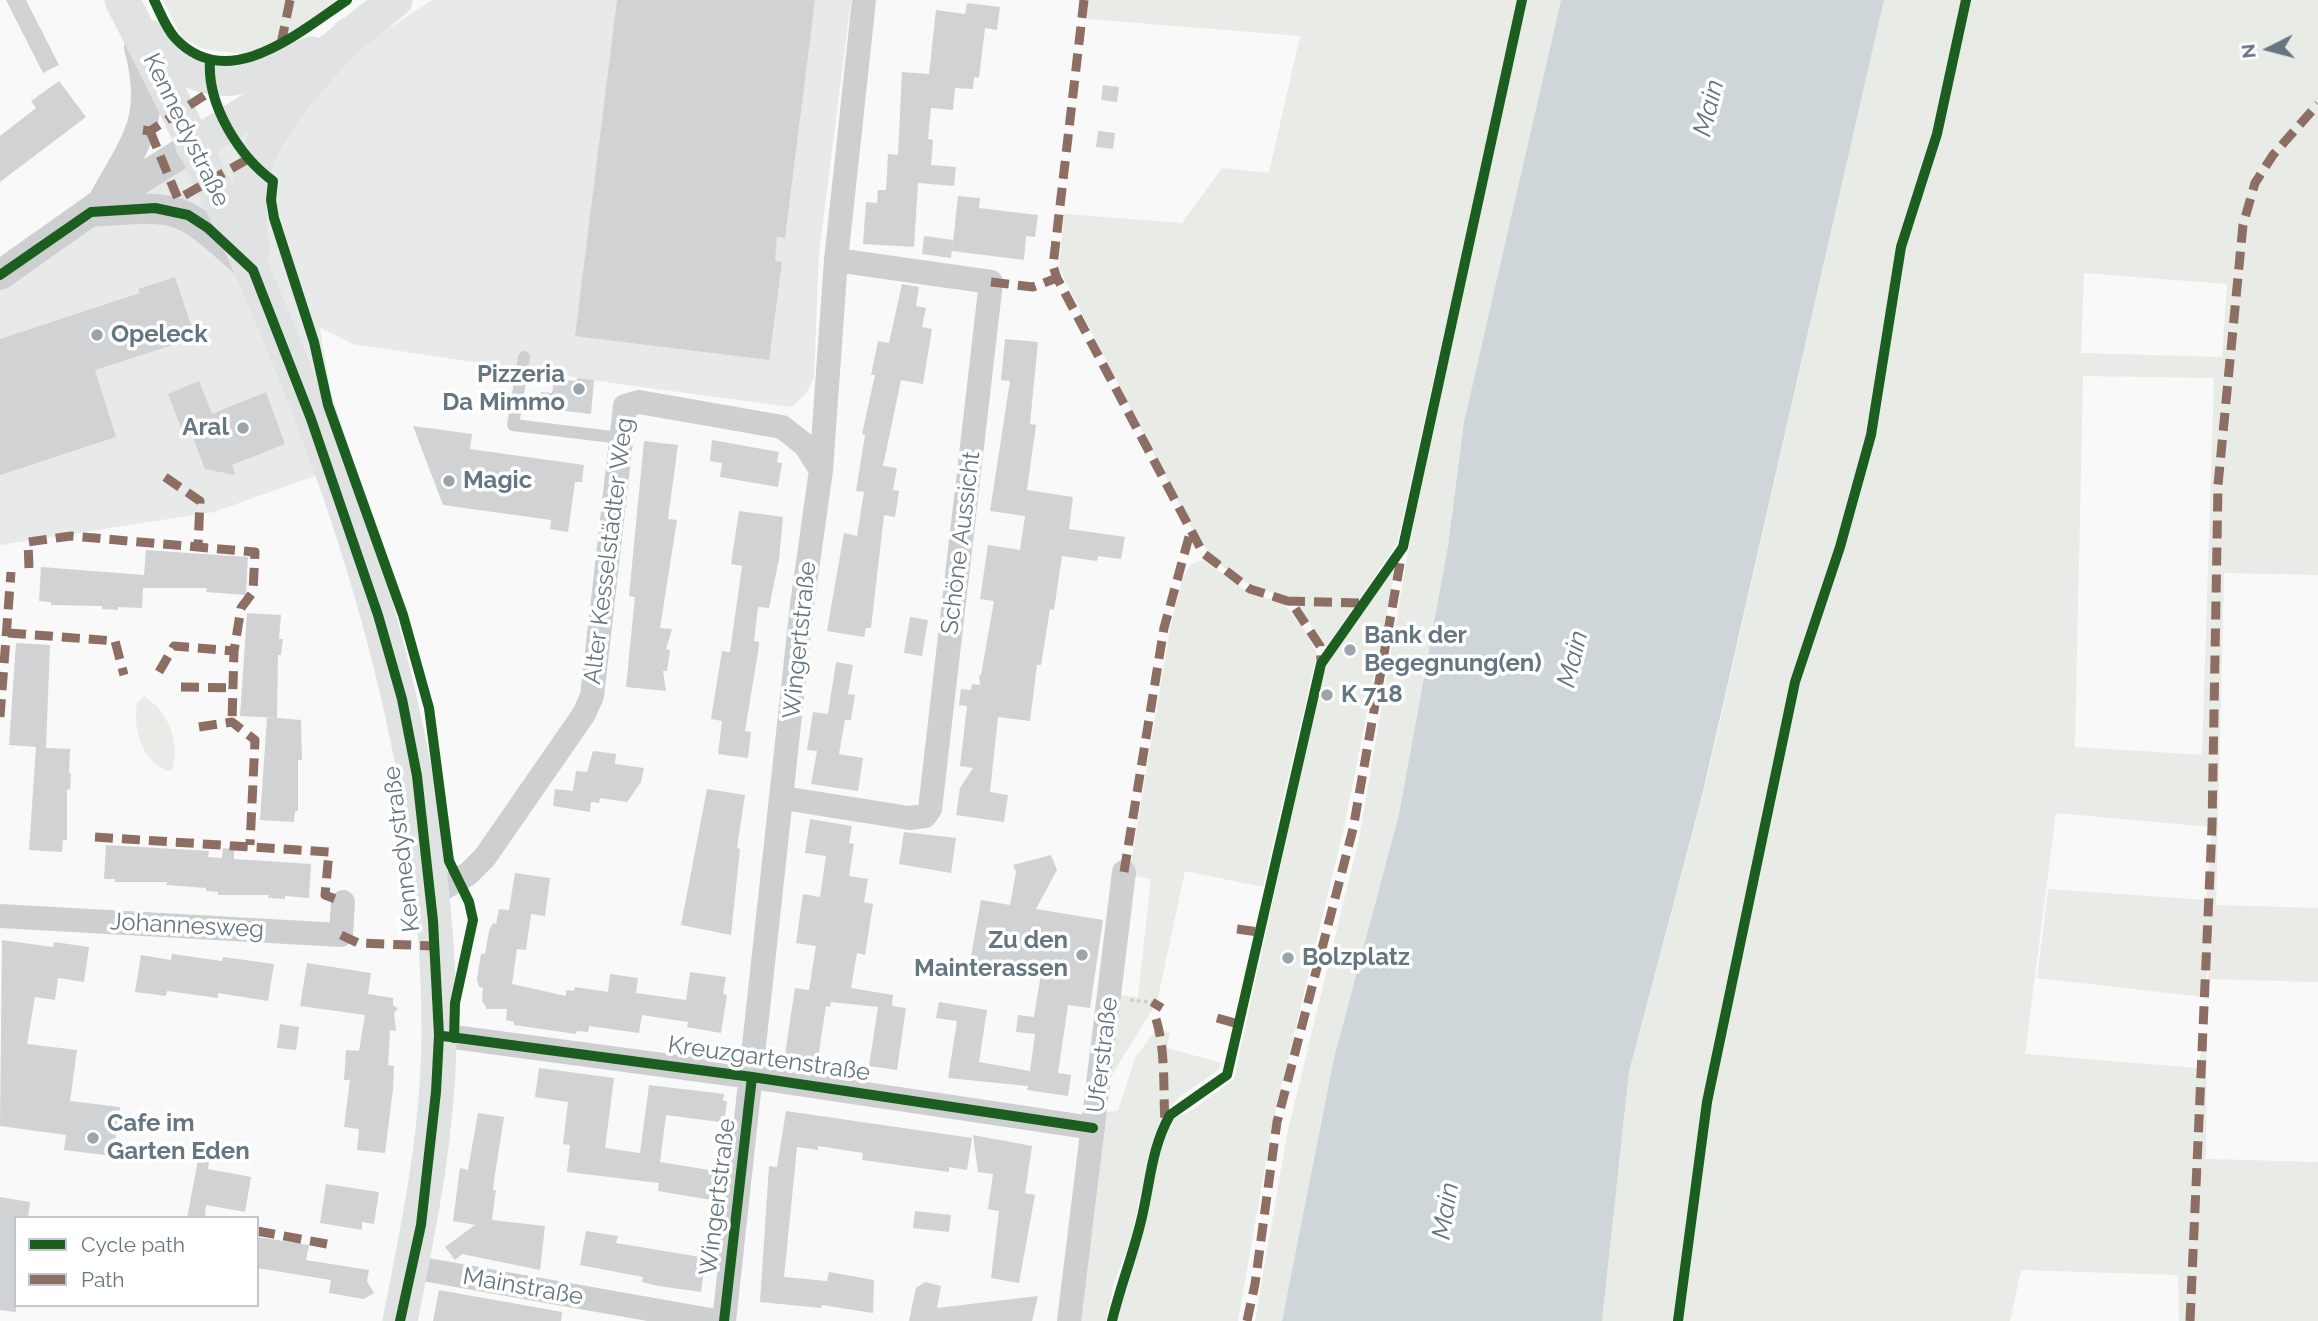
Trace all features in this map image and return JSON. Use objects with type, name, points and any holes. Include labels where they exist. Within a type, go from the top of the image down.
[{"type":"main road","points":[[193,146],[277,94],[340,41],[395,0]]},
{"type":"main road","points":[[127,11],[181,66],[209,79],[230,80],[257,73],[340,41]]},
{"type":"main road","name":"Kennedystraße","points":[[127,11],[253,270],[340,498],[392,663],[417,776],[430,896],[439,1035],[432,1145],[400,1321]]},
{"type":"main road","points":[[253,270],[249,199],[255,167],[268,138],[288,106],[340,41]]},
{"type":"street","name":"Wingertstraße","points":[[724,1321],[802,605],[821,470],[836,260],[864,0]]},
{"type":"street","points":[[97,207],[143,130],[145,69],[127,11]]},
{"type":"street","points":[[0,275],[97,207],[193,146]]},
{"type":"street","points":[[97,207],[178,211],[208,228],[253,270]]},
{"type":"street","name":"Schöne Aussicht","points":[[783,798],[909,818],[925,816],[930,808],[992,282],[836,260]]},
{"type":"street","name":"Alter Kesselstädter Weg","points":[[430,896],[468,874],[485,857],[588,705],[597,669],[625,406],[630,402],[652,404],[782,426],[805,445],[821,470]]},
{"type":"street","name":"Uferstraße","points":[[1069,1321],[1124,872]]},
{"type":"street","name":"Johannesweg","points":[[0,916],[341,935],[343,902]]},
{"type":"street","name":"Kreuzgartenstraße","points":[[439,1035],[752,1077],[1093,1128]]},
{"type":"street","name":"Mainstraße","points":[[411,1268],[716,1321]]},
{"type":"lane","points":[[524,356],[513,425],[621,438]]},
{"type":"shaded area","points":[[163,0],[337,0],[273,46],[241,54],[204,49],[182,38]]},
{"type":"shaded area","points":[[432,0],[851,0],[819,254],[814,378],[805,395],[791,407],[626,385],[353,344],[320,328],[330,390],[354,462],[214,512],[0,545],[0,287]]},
{"type":"shaded area","points":[[1077,0],[1561,0],[1464,422],[1448,546],[1399,814],[1334,1058],[1282,1321],[1255,1321],[1287,1134],[1359,839],[1408,552],[1466,272],[1458,270],[1397,544],[1326,647],[1293,598],[1258,587],[1232,574],[1212,555],[1190,525],[1059,268],[1064,214],[1182,223],[1222,168],[1269,173],[1300,36],[1089,19]]},
{"type":"shaded area","points":[[1884,0],[2318,0],[2318,575],[2224,573],[2216,905],[2318,908],[2318,982],[2208,979],[2213,927],[2204,997],[2037,978],[2048,889],[2206,900],[2212,827],[2056,813],[2025,1054],[2197,1068],[2207,1031],[2206,1159],[2318,1162],[2318,1321],[2179,1321],[2178,1275],[2021,1270],[2010,1321],[1602,1321],[1629,1072],[1705,787]],"holes":[[[2084,273],[2227,284],[2222,357],[2081,353]],[[2083,376],[2214,378],[2202,755],[2075,747]]]},
{"type":"shaded area","points":[[1204,560],[1246,591],[1284,604],[1304,629],[1317,653],[1263,887],[1185,871],[1157,1002],[1110,1078],[1120,995],[1138,997],[1151,879],[1129,875],[1170,628],[1183,577],[1191,564]]},
{"type":"shaded area","points":[[1396,565],[1345,823],[1273,1121],[1238,1321],[1115,1321],[1123,1285],[1140,1243],[1155,1158],[1162,1139],[1173,1119],[1192,1110],[1234,1079],[1324,666]]},
{"type":"shaded area","points":[[144,696],[160,710],[170,729],[175,749],[172,770],[167,771],[158,766],[141,742],[136,713],[137,703]]},
{"type":"shaded area","points":[[1156,1029],[1170,1032],[1167,1048],[1222,1063],[1218,1070],[1181,1096],[1165,1112],[1154,1135],[1130,1242],[1114,1283],[1106,1321],[1076,1321],[1105,1112],[1118,1111],[1135,1058]]},
{"type":"water","name":"Main","points":[[1561,0],[1884,0],[1703,792],[1629,1072],[1602,1321],[1282,1321],[1334,1058],[1399,814],[1448,546],[1464,422]]},
{"type":"building","points":[[6,0],[26,0],[59,65],[43,73]]},
{"type":"building","points":[[617,0],[815,0],[785,238],[777,237],[775,261],[782,262],[769,360],[575,336]]},
{"type":"building","points":[[967,3],[1000,7],[997,30],[985,28],[979,78],[974,77],[973,89],[955,88],[953,110],[931,108],[928,139],[933,140],[931,165],[956,167],[954,186],[918,183],[914,247],[863,244],[866,202],[877,203],[878,190],[886,190],[888,154],[898,155],[902,72],[929,74],[936,10],[965,14]]},
{"type":"building","points":[[59,81],[86,117],[0,182],[0,136],[36,108],[31,101]]},
{"type":"building","points":[[1103,85],[1119,87],[1117,102],[1101,100]]},
{"type":"building","points":[[1098,131],[1115,133],[1113,149],[1096,147]]},
{"type":"building","points":[[958,196],[980,198],[979,208],[1038,215],[1035,237],[1026,236],[1024,260],[952,251]]},
{"type":"building","points":[[924,236],[953,240],[951,258],[922,254]]},
{"type":"building","name":"Opeleck","points":[[175,277],[192,328],[182,331],[185,341],[95,370],[116,437],[0,475],[0,339],[140,293],[138,289]]},
{"type":"building","points":[[902,284],[919,287],[916,306],[926,308],[922,327],[932,329],[923,384],[901,380],[883,466],[897,468],[893,490],[899,491],[895,517],[884,515],[871,628],[866,628],[864,637],[827,631],[844,533],[857,536],[864,492],[856,491],[865,435],[862,434],[875,375],[871,375],[878,341],[889,343]]},
{"type":"building","points":[[1005,339],[1038,342],[1030,424],[1036,425],[1027,490],[1073,497],[1069,529],[1125,537],[1121,559],[1098,556],[1097,561],[1062,556],[1054,610],[1050,609],[1041,665],[1037,665],[1030,721],[998,717],[990,792],[1008,795],[1004,822],[956,815],[960,788],[973,768],[960,766],[967,706],[959,705],[961,689],[971,690],[972,684],[980,685],[979,675],[994,601],[980,599],[988,545],[1020,550],[1025,516],[990,511],[1010,381],[1001,380]]},
{"type":"building","points":[[577,378],[594,380],[591,414],[539,408],[541,392],[552,393],[554,379],[577,381]]},
{"type":"building","points":[[199,381],[212,414],[266,392],[285,444],[232,465],[235,475],[205,469],[189,427],[182,430],[168,394]]},
{"type":"building","points":[[413,426],[472,434],[470,449],[584,465],[582,482],[575,482],[568,532],[550,529],[551,520],[443,505]]},
{"type":"building","points":[[712,440],[779,452],[777,462],[782,463],[778,487],[720,477],[722,463],[710,461]]},
{"type":"building","points":[[644,441],[678,445],[668,519],[677,520],[660,628],[672,629],[666,649],[670,650],[667,671],[663,671],[666,691],[626,687],[635,597],[629,596]]},
{"type":"building","points":[[739,511],[783,517],[779,559],[769,608],[758,607],[754,641],[759,642],[759,646],[745,731],[751,732],[748,758],[718,754],[722,721],[711,719],[722,651],[730,652],[742,566],[731,564]]},
{"type":"building","points":[[146,550],[248,557],[246,595],[206,592],[207,588],[143,588],[142,608],[118,607],[118,610],[102,609],[102,606],[51,605],[51,602],[39,601],[41,567],[144,575]]},
{"type":"building","points":[[247,613],[281,615],[279,639],[283,639],[281,655],[278,655],[277,718],[240,716]]},
{"type":"building","points":[[910,617],[928,620],[922,656],[904,653]]},
{"type":"building","points":[[16,643],[50,645],[46,748],[70,749],[67,840],[63,840],[62,852],[29,850],[36,747],[9,745]]},
{"type":"building","points":[[836,662],[853,665],[848,694],[855,695],[851,720],[845,720],[839,754],[863,758],[858,791],[811,784],[817,751],[807,750],[813,712],[828,714]]},
{"type":"building","points":[[267,717],[301,720],[302,760],[298,760],[298,811],[295,811],[294,822],[260,820]]},
{"type":"building","points":[[593,751],[616,754],[615,764],[644,768],[641,782],[627,802],[600,798],[599,803],[591,802],[590,812],[553,806],[555,789],[573,791],[576,771],[587,772]]},
{"type":"building","points":[[707,789],[745,795],[737,848],[740,849],[731,935],[681,925]]},
{"type":"building","points":[[810,819],[852,826],[849,843],[854,844],[849,876],[868,879],[864,902],[873,904],[865,955],[857,953],[851,988],[893,995],[892,1006],[906,1008],[897,1070],[869,1066],[878,1007],[831,1002],[830,1007],[826,1006],[818,1059],[785,1054],[795,988],[809,990],[816,946],[796,943],[803,894],[820,897],[826,856],[805,853]]},
{"type":"building","points":[[904,832],[956,838],[951,873],[899,864]]},
{"type":"building","points":[[106,845],[209,851],[208,857],[222,858],[223,848],[234,849],[234,859],[311,864],[309,898],[218,895],[218,892],[206,891],[206,888],[166,885],[167,882],[115,882],[115,879],[104,879]]},
{"type":"building","points":[[1051,855],[1057,870],[1036,909],[1103,920],[1090,1008],[1068,1005],[1058,1073],[1071,1075],[1068,1096],[1027,1090],[1028,1086],[948,1078],[957,1021],[936,1018],[939,1002],[987,1010],[979,1062],[1030,1071],[1035,1034],[1016,1032],[1018,1015],[1034,1017],[1041,974],[970,962],[981,900],[1010,905],[1016,872],[1013,865]]},
{"type":"building","points":[[515,873],[550,878],[545,916],[531,914],[526,950],[517,949],[512,984],[566,996],[566,990],[574,991],[575,987],[608,992],[610,974],[638,978],[636,993],[686,1000],[690,972],[726,977],[723,994],[727,995],[721,1033],[687,1027],[688,1022],[642,1015],[639,1033],[589,1026],[588,1032],[577,1031],[576,1034],[514,1025],[514,1022],[506,1020],[507,1009],[487,1009],[482,1001],[483,988],[479,987],[477,979],[481,954],[485,954],[489,931],[493,923],[496,924],[499,909],[509,910]]},
{"type":"building","points":[[2,940],[53,947],[54,942],[89,947],[84,982],[58,978],[55,1000],[35,997],[27,1044],[77,1050],[70,1101],[120,1107],[113,1156],[64,1150],[66,1135],[0,1126]]},
{"type":"building","points":[[172,954],[274,964],[268,1001],[218,993],[218,998],[167,991],[166,996],[135,992],[141,955],[171,960]]},
{"type":"building","points":[[307,963],[371,973],[368,994],[393,998],[393,1005],[398,1009],[394,1013],[396,1031],[390,1030],[388,1065],[394,1066],[385,1153],[357,1150],[359,1129],[344,1127],[350,1080],[344,1080],[346,1050],[359,1051],[365,1015],[300,1006]]},
{"type":"building","points":[[280,1024],[299,1027],[296,1050],[277,1048]]},
{"type":"building","points":[[539,1068],[614,1078],[605,1148],[640,1153],[649,1085],[724,1094],[723,1100],[727,1102],[725,1116],[721,1116],[720,1122],[666,1115],[660,1162],[716,1171],[711,1200],[658,1191],[659,1183],[567,1172],[570,1145],[563,1144],[568,1102],[535,1097]]},
{"type":"building","points":[[786,1111],[972,1138],[967,1170],[949,1167],[949,1172],[862,1160],[863,1153],[818,1146],[818,1150],[797,1147],[784,1277],[827,1281],[829,1272],[874,1280],[873,1313],[822,1305],[821,1308],[760,1302],[769,1166],[777,1167]]},
{"type":"building","points":[[478,1113],[504,1117],[493,1190],[496,1190],[492,1220],[545,1226],[540,1270],[462,1254],[455,1260],[445,1247],[475,1225],[453,1221],[460,1168],[468,1170]]},
{"type":"building","points":[[973,1135],[1032,1146],[1025,1193],[1035,1195],[1019,1283],[991,1278],[999,1211],[988,1209],[993,1174],[978,1172]]},
{"type":"building","points":[[198,1160],[209,1161],[208,1169],[251,1177],[245,1212],[206,1205],[205,1216],[187,1216]]},
{"type":"building","points":[[326,1184],[379,1192],[374,1224],[362,1222],[362,1230],[320,1223]]},
{"type":"building","points":[[0,1197],[30,1202],[28,1216],[14,1216],[16,1312],[0,1310]]},
{"type":"building","points":[[915,1211],[951,1215],[949,1232],[913,1228]]},
{"type":"building","points":[[586,1231],[618,1236],[616,1243],[706,1258],[701,1292],[658,1286],[642,1282],[643,1277],[580,1265]]},
{"type":"building","points":[[259,1237],[309,1245],[306,1260],[369,1270],[367,1281],[374,1293],[364,1299],[329,1293],[331,1280],[259,1268]]},
{"type":"building","points":[[925,1282],[941,1286],[937,1308],[1038,1296],[1032,1321],[909,1321],[916,1288]]},
{"type":"building","points":[[439,1290],[562,1312],[561,1321],[433,1321]]},
{"type":"marked path","points":[[281,44],[290,0]]},
{"type":"marked path","points":[[1084,0],[1053,266],[1057,278],[1203,553],[1250,589],[1291,602],[1320,646],[1321,661]]},
{"type":"marked path","points":[[143,130],[150,131],[211,91]]},
{"type":"marked path","points":[[2190,1321],[2212,827],[2218,485],[2243,225],[2255,183],[2273,155],[2318,104]]},
{"type":"marked path","points":[[150,131],[178,199],[248,159]]},
{"type":"marked path","points":[[991,282],[1033,287],[1057,278]]},
{"type":"marked path","points":[[165,477],[200,501],[198,547]]},
{"type":"marked path","points":[[1124,872],[1164,628],[1190,533]]},
{"type":"marked path","points":[[29,568],[28,542],[71,536],[255,552],[253,592],[241,608],[234,651],[232,722]]},
{"type":"marked path","points":[[1247,1321],[1255,1284],[1277,1122],[1353,829],[1401,558]]},
{"type":"marked path","points":[[0,717],[11,572]]},
{"type":"marked path","points":[[1287,601],[1362,603]]},
{"type":"marked path","points":[[8,633],[115,641],[124,675]]},
{"type":"marked path","points":[[159,672],[174,646],[234,651]]},
{"type":"marked path","points":[[181,687],[234,688]]},
{"type":"marked path","points":[[199,727],[232,722],[255,740],[250,845]]},
{"type":"marked path","points":[[95,837],[329,852],[325,895],[343,902]]},
{"type":"marked path","points":[[1237,929],[1259,932]]},
{"type":"marked path","points":[[341,935],[358,943],[434,946]]},
{"type":"marked path","points":[[1152,1002],[1162,1008]]},
{"type":"marked path","points":[[1217,1018],[1238,1024]]},
{"type":"marked path","points":[[1156,1019],[1163,1057],[1165,1123]]},
{"type":"marked path","points":[[259,1231],[327,1244]]},
{"type":"cycle path","points":[[154,0],[175,38],[196,54],[217,61],[240,59],[263,52],[285,41],[347,0]]},
{"type":"cycle path","points":[[1112,1321],[1138,1234],[1155,1154],[1170,1115],[1227,1075],[1321,664],[1403,547],[1522,0]]},
{"type":"cycle path","points":[[1678,1321],[1707,1102],[1795,682],[1840,547],[1871,435],[1901,247],[1937,134],[1966,0]]},
{"type":"cycle path","points":[[210,61],[214,95],[228,128],[248,158],[273,181],[271,200],[274,218],[314,342],[328,405],[403,615],[429,708],[449,861],[469,902],[473,920],[455,1003],[454,1038]]},
{"type":"cycle path","points":[[0,275],[91,212],[155,208],[188,215],[208,228],[253,270],[311,419],[378,615],[402,699],[417,776],[433,921],[439,1035],[436,1092],[421,1225],[400,1321]]},
{"type":"cycle path","points":[[443,1036],[752,1077],[1093,1128]]},
{"type":"cycle path","points":[[724,1321],[752,1077]]},
{"type":"place","name":"Opeleck","points":[[97,335]]},
{"type":"place","name":"Pizzeria Da Mimmo","points":[[579,389]]},
{"type":"place","name":"Aral","points":[[243,428]]},
{"type":"place","name":"Magic","points":[[449,481]]},
{"type":"place","name":"Bank der Begegnung(en)","points":[[1350,650]]},
{"type":"place","name":"K 718","points":[[1327,695]]},
{"type":"place","name":"Zu den Mainterassen","points":[[1082,955]]},
{"type":"place","name":"Bolzplatz","points":[[1288,958]]},
{"type":"place","name":"Cafe im Garten Eden","points":[[93,1138]]}]
